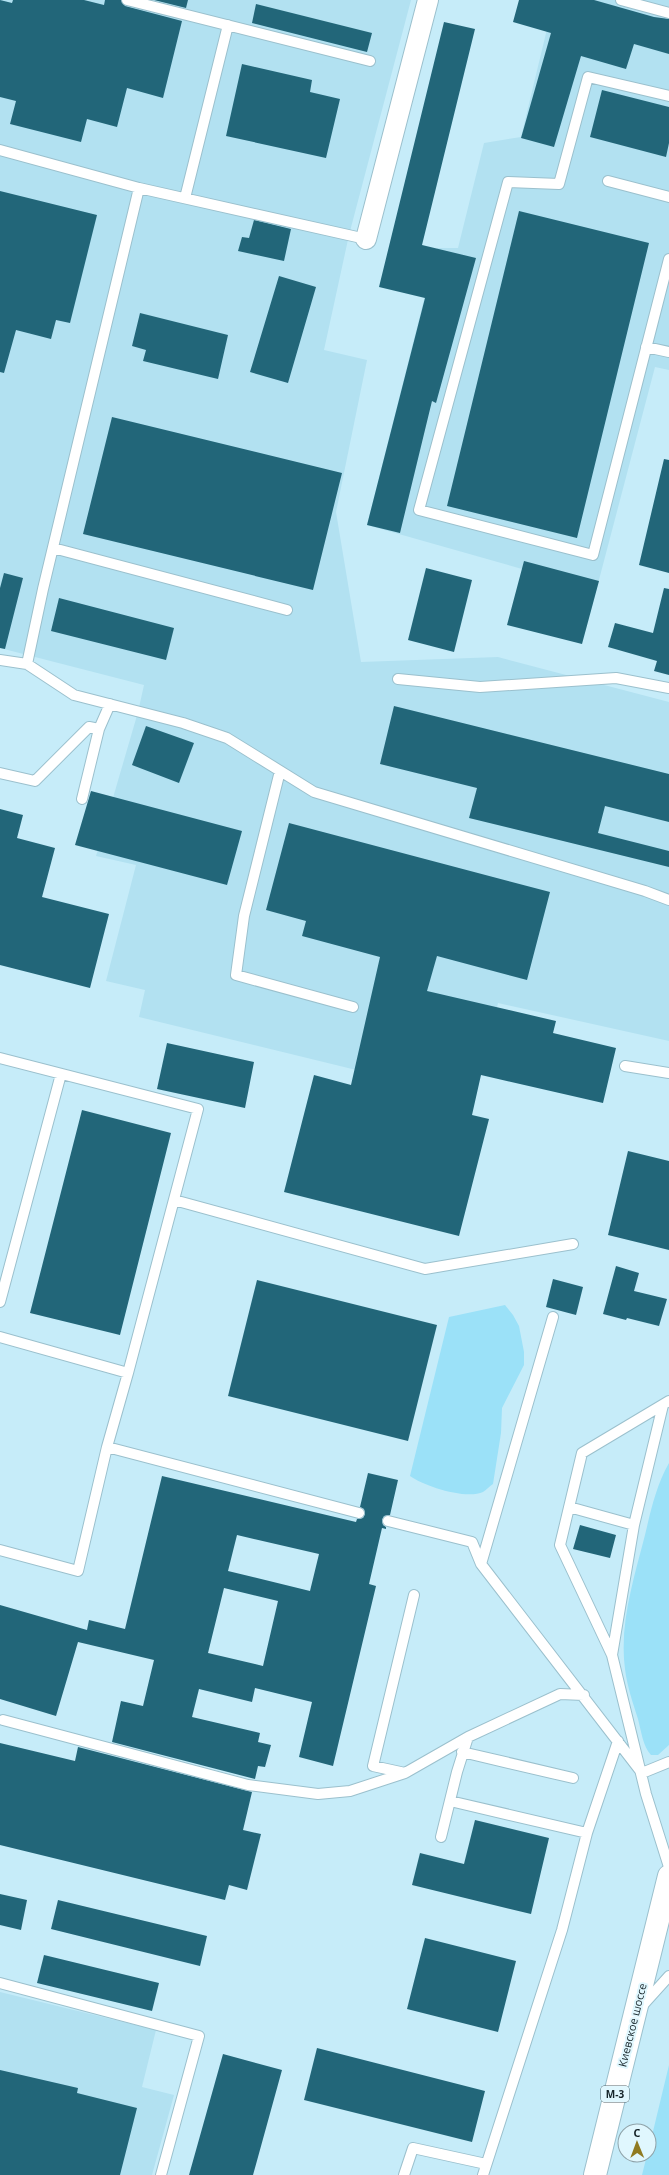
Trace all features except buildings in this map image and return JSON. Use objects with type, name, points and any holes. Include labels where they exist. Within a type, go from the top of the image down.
[{"type":"highway","name":"Киевское шоссе","points":[[595,2175],[669,1876]]},
{"type":"street","points":[[366,239],[428,0]]},
{"type":"lane","points":[[127,0],[370,61]]},
{"type":"lane","points":[[621,0],[669,13]]},
{"type":"lane","points":[[185,198],[228,25]]},
{"type":"lane","points":[[669,96],[588,77],[559,184],[508,182],[419,510],[593,555],[669,259]]},
{"type":"lane","points":[[0,150],[139,188],[366,239]]},
{"type":"lane","points":[[608,181],[669,197]]},
{"type":"lane","points":[[27,664],[53,548],[139,188]]},
{"type":"lane","points":[[646,347],[669,352]]},
{"type":"lane","points":[[53,548],[287,610]]},
{"type":"lane","points":[[0,660],[27,664],[74,695],[183,723],[227,738],[314,792],[645,891],[669,900]]},
{"type":"lane","points":[[398,679],[480,687],[616,678],[669,688]]},
{"type":"lane","points":[[82,799],[99,729],[110,704]]},
{"type":"lane","points":[[0,773],[35,782],[89,727],[99,729]]},
{"type":"lane","points":[[280,771],[244,916],[236,975],[353,1007]]},
{"type":"lane","points":[[0,1058],[198,1109],[107,1447],[78,1571],[0,1550]]},
{"type":"lane","points":[[625,1066],[669,1073]]},
{"type":"lane","points":[[0,1302],[61,1074]]},
{"type":"lane","points":[[174,1200],[425,1269],[574,1244]]},
{"type":"lane","points":[[481,1564],[553,1317]]},
{"type":"lane","points":[[0,1337],[128,1373]]},
{"type":"lane","points":[[666,1403],[582,1453],[560,1545],[612,1655],[646,1794],[669,1867]]},
{"type":"lane","points":[[612,1655],[634,1525],[666,1403]]},
{"type":"lane","points":[[107,1447],[359,1512]]},
{"type":"lane","points":[[569,1508],[634,1525]]},
{"type":"lane","points":[[388,1521],[472,1542],[481,1564],[584,1695],[642,1773]]},
{"type":"lane","points":[[405,1773],[373,1766],[414,1595]]},
{"type":"lane","points":[[3,1720],[248,1786],[318,1794],[350,1791],[405,1773],[468,1737],[560,1694],[584,1695]]},
{"type":"lane","points":[[441,1837],[462,1752],[468,1737]]},
{"type":"lane","points":[[483,2175],[562,1930],[587,1833],[618,1741]]},
{"type":"lane","points":[[462,1752],[573,1778]]},
{"type":"lane","points":[[642,1773],[669,1762]]},
{"type":"lane","points":[[450,1801],[587,1833]]},
{"type":"lane","points":[[635,2014],[669,1976]]},
{"type":"lane","points":[[0,1983],[199,2036],[161,2175]]},
{"type":"lane","points":[[404,2175],[413,2148],[486,2164]]},
{"type":"shaded area","points":[[0,0],[411,0],[349,235],[324,350],[367,360],[336,512],[361,662],[498,657],[669,702],[669,1041],[498,1003],[475,1099],[139,1017],[145,990],[106,981],[136,865],[96,856],[138,712],[144,685],[0,648]]},
{"type":"shaded area","points":[[554,0],[669,0],[669,370],[655,367],[590,614],[522,569],[367,525],[437,248],[458,248],[484,143],[521,137]]},
{"type":"shaded area","points":[[505,1305],[519,1326],[524,1352],[524,1365],[502,1408],[501,1433],[493,1484],[483,1492],[466,1494],[445,1491],[416,1480],[410,1476],[449,1317]]},
{"type":"shaded area","points":[[669,1463],[669,1745],[658,1755],[651,1755],[644,1743],[627,1682],[624,1635],[632,1584],[652,1507],[657,1489]]},
{"type":"shaded area","points":[[0,1992],[156,2030],[142,2087],[174,2095],[152,2175],[0,2175]]},
{"type":"shaded area","points":[[669,2065],[669,2175],[642,2175],[645,2163],[657,2163],[657,2123],[655,2123]]}]
